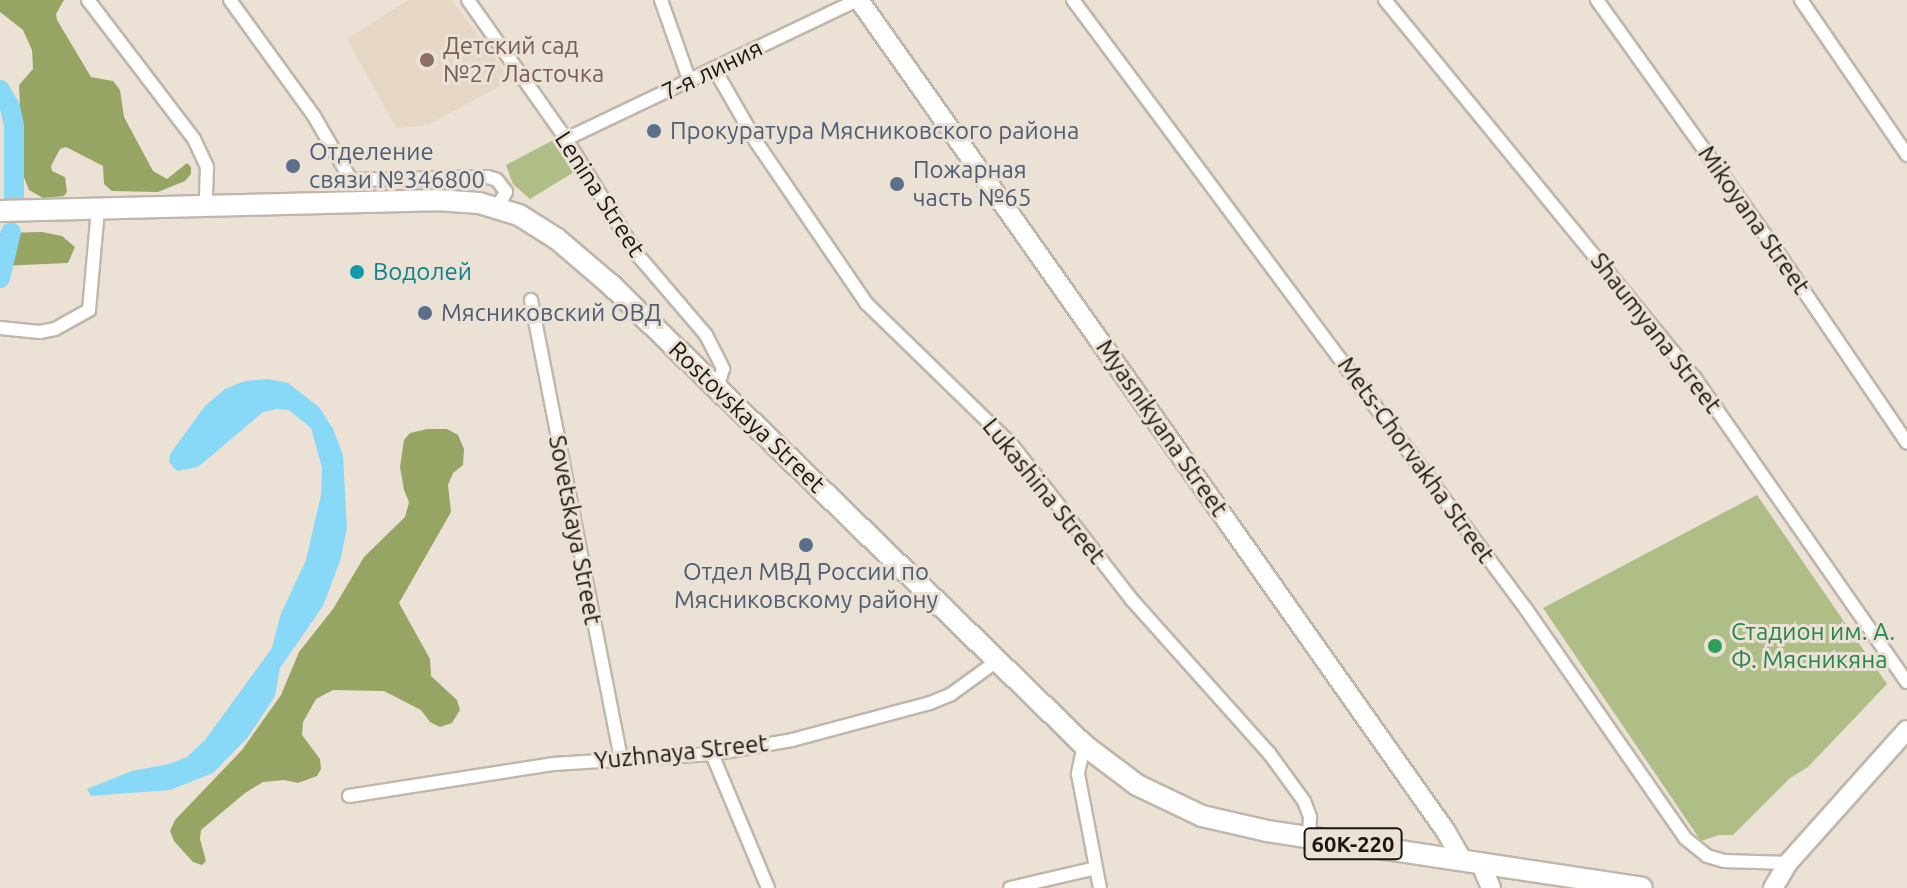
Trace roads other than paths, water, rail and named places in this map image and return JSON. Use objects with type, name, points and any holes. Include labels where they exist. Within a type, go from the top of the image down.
[{"type":"main road","name":"Rostovskaya Street","points":[[0,211],[436,200],[497,207],[539,226],[580,257],[1084,745],[1137,785],[1181,807],[1228,822],[1309,838],[1642,888]]},
{"type":"street","points":[[88,0],[194,139],[207,167],[206,205]]},
{"type":"street","points":[[230,0],[309,107],[351,180],[488,177],[497,180],[506,192],[497,207]]},
{"type":"street","name":"Lenina Street","points":[[468,0],[566,139],[636,253],[706,335],[723,369],[717,388]]},
{"type":"street","points":[[661,0],[690,82]]},
{"type":"street","name":"7-я линия","points":[[566,139],[859,0]]},
{"type":"street","name":"Myasnikyana Street","points":[[859,0],[1445,830],[1491,888]]},
{"type":"street","name":"Mets-Chorvakha Street","points":[[1073,0],[1526,609],[1685,838],[1707,856],[1724,861],[1788,863]]},
{"type":"street","name":"Shaumyana Street","points":[[1385,0],[1694,377],[1907,682]]},
{"type":"street","name":"Mikoyana Street","points":[[1597,0],[1776,250],[1907,443]]},
{"type":"street","points":[[1801,0],[1907,155]]},
{"type":"street","name":"Lukashina Street","points":[[715,70],[765,155],[866,303],[1011,444],[1132,600],[1269,753],[1304,801],[1310,817],[1309,838]]},
{"type":"street","points":[[0,328],[14,331],[55,329],[89,310],[98,209]]},
{"type":"street","name":"Sovetskaya Street","points":[[531,300],[621,759]]},
{"type":"street","name":"Yuzhnaya Street","points":[[349,796],[489,772],[712,754],[792,740],[904,712],[950,695],[997,661]]},
{"type":"street","points":[[1773,888],[1788,863],[1907,730]]},
{"type":"street","points":[[1084,745],[1078,774],[1100,888]]},
{"type":"street","points":[[712,754],[768,888]]},
{"type":"street","points":[[1010,888],[1096,868]]},
{"type":"water","points":[[268,379],[288,383],[319,407],[333,429],[343,455],[347,529],[340,561],[323,606],[280,668],[275,696],[248,737],[213,773],[170,790],[91,796],[87,789],[132,771],[187,757],[205,740],[272,648],[280,616],[306,560],[321,495],[322,468],[311,428],[289,410],[263,412],[198,467],[177,471],[169,462],[170,454],[205,406],[225,389],[245,381]]},
{"type":"waterway","points":[[0,90],[10,107],[14,126],[14,196]]},
{"type":"waterway","points":[[0,278],[11,232]]},
{"type":"place","name":"Детский сад №27 Ласточка","points":[[427,60]]},
{"type":"place","name":"Прокуратура Мясниковского района","points":[[654,131]]},
{"type":"place","name":"Отделение связи №346800","points":[[293,166]]},
{"type":"place","name":"Пожарная часть №65","points":[[897,184]]},
{"type":"place","name":"Водолей","points":[[357,272]]},
{"type":"place","name":"Мясниковский ОВД","points":[[425,313]]},
{"type":"place","name":"Отдел МВД России по Мясниковскому району","points":[[806,545]]},
{"type":"place","name":"Стадион им. А. Ф. Мясникяна","points":[[1715,646]]}]
